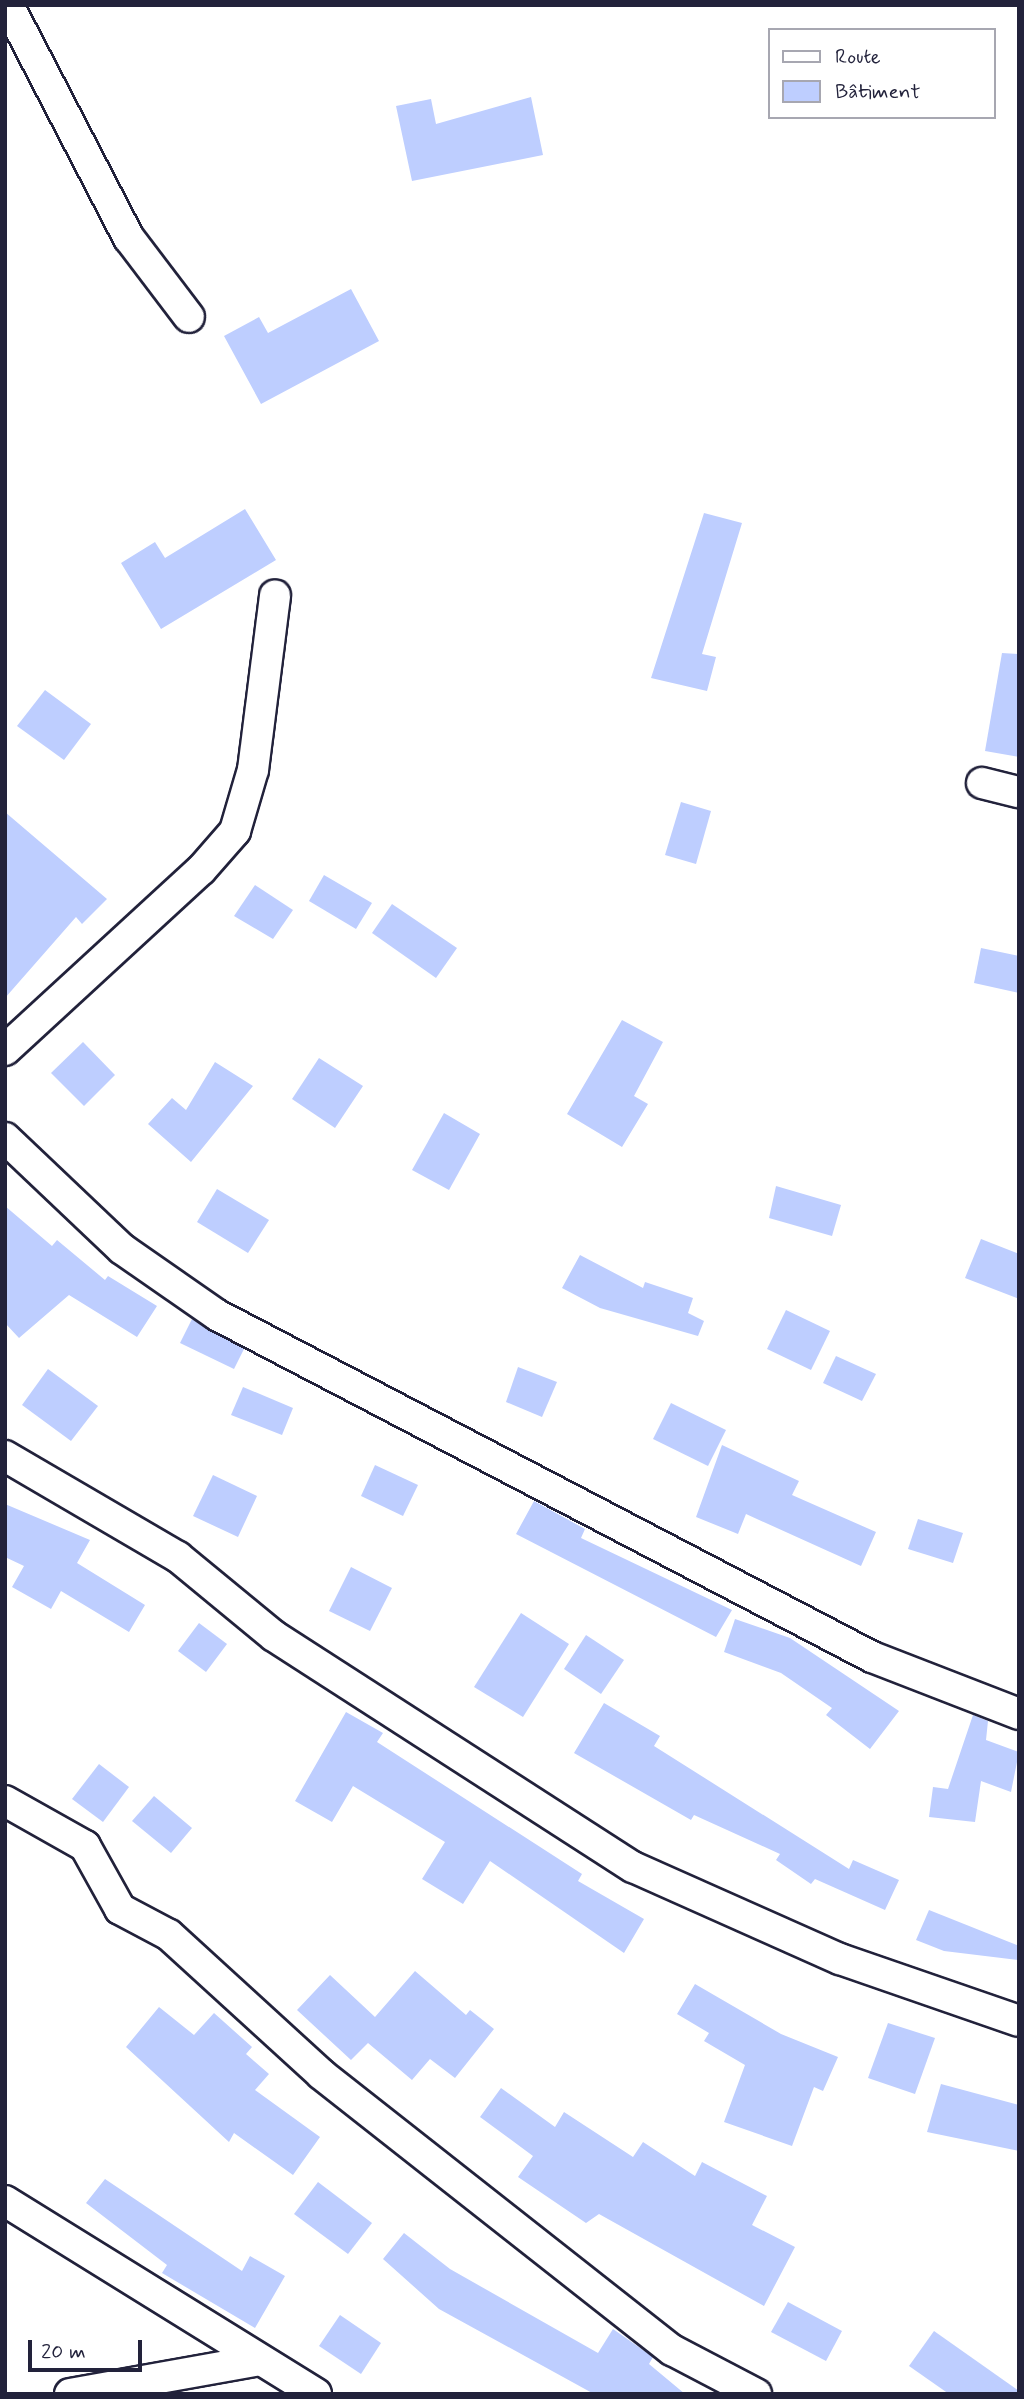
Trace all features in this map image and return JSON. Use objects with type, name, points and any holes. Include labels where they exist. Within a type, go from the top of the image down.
[{"type":"street","points":[[8,5],[129,238],[189,317]]},
{"type":"street","points":[[5,1050],[201,870],[235,831],[253,771],[275,595]]},
{"type":"street","points":[[982,783],[1019,792]]},
{"type":"street","points":[[5,1138],[122,1249],[217,1315],[872,1657],[1019,1714]]},
{"type":"street","points":[[5,1456],[178,1557],[274,1636],[633,1867],[840,1959],[1019,2021]]},
{"type":"street","points":[[5,1801],[85,1846],[120,1909],[169,1935],[332,2083],[672,2350],[756,2394]]},
{"type":"street","points":[[5,2201],[256,2361],[316,2394]]},
{"type":"street","points":[[70,2394],[256,2361]]},
{"type":"building","points":[[531,97],[543,155],[412,181],[396,106],[431,99],[436,124]]},
{"type":"building","points":[[351,289],[379,341],[261,404],[224,336],[259,317],[268,333]]},
{"type":"building","points":[[245,509],[276,560],[161,629],[121,563],[155,542],[165,558]]},
{"type":"building","points":[[704,513],[742,523],[702,654],[716,657],[707,691],[651,678]]},
{"type":"building","points":[[1002,653],[1019,654],[1019,757],[985,751]]},
{"type":"building","points":[[45,690],[91,724],[64,760],[17,726]]},
{"type":"building","points":[[681,802],[711,811],[696,864],[665,855]]},
{"type":"building","points":[[5,812],[107,899],[82,924],[76,917],[5,998]]},
{"type":"building","points":[[324,875],[372,903],[356,929],[309,901]]},
{"type":"building","points":[[255,885],[293,910],[273,939],[234,916]]},
{"type":"building","points":[[392,904],[457,948],[436,978],[372,933]]},
{"type":"building","points":[[981,948],[1019,956],[1019,993],[974,983]]},
{"type":"building","points":[[622,1020],[663,1042],[634,1096],[648,1104],[622,1147],[567,1114]]},
{"type":"building","points":[[83,1042],[115,1075],[84,1106],[51,1073]]},
{"type":"building","points":[[319,1058],[363,1086],[335,1128],[292,1099]]},
{"type":"building","points":[[215,1062],[253,1086],[191,1162],[148,1124],[172,1098],[186,1110]]},
{"type":"building","points":[[444,1113],[480,1134],[449,1190],[412,1170]]},
{"type":"building","points":[[776,1186],[841,1205],[832,1236],[769,1218]]},
{"type":"building","points":[[217,1189],[269,1220],[248,1253],[197,1222]]},
{"type":"building","points":[[5,1206],[52,1246],[57,1240],[105,1280],[108,1276],[157,1306],[137,1337],[69,1295],[19,1338],[5,1323]]},
{"type":"building","points":[[981,1239],[1019,1254],[1019,1299],[965,1278]]},
{"type":"building","points":[[580,1255],[643,1288],[645,1282],[693,1298],[688,1313],[704,1321],[698,1336],[600,1308],[562,1288]]},
{"type":"building","points":[[786,1310],[830,1331],[811,1370],[767,1349]]},
{"type":"building","points":[[192,1319],[244,1349],[234,1369],[180,1343]]},
{"type":"building","points":[[836,1356],[876,1374],[862,1401],[823,1383]]},
{"type":"building","points":[[518,1367],[557,1382],[542,1417],[506,1402]]},
{"type":"building","points":[[48,1369],[98,1406],[71,1441],[22,1405]]},
{"type":"building","points":[[243,1387],[293,1408],[282,1435],[231,1415]]},
{"type":"building","points":[[671,1403],[726,1430],[708,1466],[653,1439]]},
{"type":"building","points":[[722,1445],[799,1481],[792,1495],[876,1532],[861,1566],[746,1514],[738,1534],[696,1517]]},
{"type":"building","points":[[375,1465],[418,1485],[403,1516],[361,1496]]},
{"type":"building","points":[[213,1475],[257,1496],[238,1537],[193,1516]]},
{"type":"building","points":[[534,1501],[585,1529],[581,1538],[732,1610],[716,1637],[516,1534]]},
{"type":"building","points":[[5,1504],[90,1540],[77,1563],[145,1605],[129,1632],[61,1591],[51,1609],[12,1587],[24,1566],[5,1557]]},
{"type":"building","points":[[918,1519],[963,1533],[953,1563],[908,1549]]},
{"type":"building","points":[[351,1567],[392,1588],[370,1631],[329,1611]]},
{"type":"building","points":[[521,1613],[569,1644],[523,1717],[474,1687]]},
{"type":"building","points":[[735,1619],[790,1638],[899,1711],[870,1749],[826,1715],[832,1708],[781,1673],[724,1652]]},
{"type":"building","points":[[199,1623],[227,1644],[206,1672],[178,1651]]},
{"type":"building","points":[[586,1635],[624,1660],[601,1694],[564,1669]]},
{"type":"building","points":[[604,1703],[660,1736],[654,1746],[849,1869],[853,1860],[899,1880],[885,1910],[815,1879],[811,1884],[776,1860],[780,1854],[694,1815],[691,1820],[574,1753]]},
{"type":"building","points":[[346,1712],[383,1733],[377,1742],[582,1874],[578,1881],[644,1919],[624,1953],[490,1861],[463,1904],[422,1879],[445,1842],[353,1786],[332,1822],[295,1801]]},
{"type":"building","points":[[973,1715],[988,1721],[986,1740],[1019,1752],[1011,1792],[981,1781],[975,1822],[929,1817],[933,1787],[948,1789]]},
{"type":"building","points":[[99,1764],[129,1787],[103,1822],[72,1799]]},
{"type":"building","points":[[154,1796],[192,1828],[171,1853],[132,1821]]},
{"type":"building","points":[[929,1910],[1019,1946],[1019,1960],[944,1951],[916,1940]]},
{"type":"building","points":[[415,1971],[466,2015],[470,2010],[494,2029],[455,2078],[430,2059],[412,2080],[368,2043],[351,2060],[297,2010],[330,1975],[375,2017]]},
{"type":"building","points":[[695,1984],[781,2034],[838,2057],[823,2091],[814,2087],[792,2146],[724,2122],[745,2065],[704,2041],[709,2033],[677,2014]]},
{"type":"building","points":[[159,2007],[194,2035],[214,2013],[252,2047],[246,2054],[269,2074],[255,2090],[320,2137],[293,2175],[234,2133],[229,2142],[126,2047]]},
{"type":"building","points":[[888,2023],[935,2038],[915,2094],[868,2078]]},
{"type":"building","points":[[941,2084],[1019,2105],[1019,2151],[927,2132]]},
{"type":"building","points":[[501,2088],[555,2127],[564,2112],[633,2157],[643,2142],[695,2176],[702,2162],[767,2196],[752,2225],[795,2247],[764,2306],[599,2214],[586,2223],[518,2177],[533,2156],[480,2117]]},
{"type":"building","points":[[105,2179],[242,2271],[250,2256],[285,2276],[255,2328],[162,2273],[167,2265],[86,2203]]},
{"type":"building","points":[[318,2182],[372,2223],[348,2254],[294,2214]]},
{"type":"building","points":[[404,2233],[450,2269],[598,2353],[613,2329],[653,2357],[649,2364],[685,2394],[594,2394],[439,2309],[383,2259]]},
{"type":"building","points":[[788,2302],[842,2331],[826,2361],[771,2332]]},
{"type":"building","points":[[340,2315],[381,2343],[361,2374],[319,2346]]},
{"type":"building","points":[[934,2331],[1019,2391],[1019,2394],[949,2394],[909,2366]]}]
